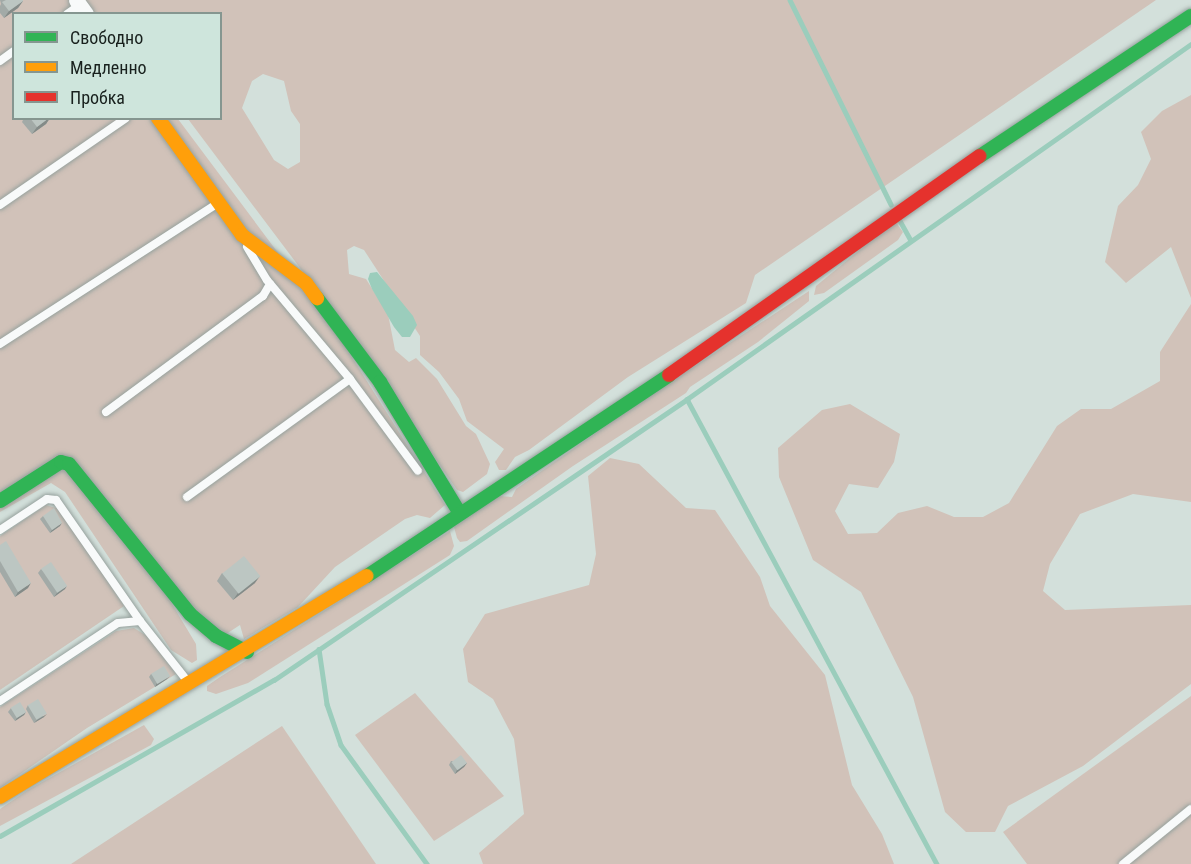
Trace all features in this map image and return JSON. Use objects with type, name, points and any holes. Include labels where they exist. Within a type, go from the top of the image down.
[{"type":"street","points":[[0,797],[53,762],[191,686],[247,652],[679,368],[893,214],[1191,16]]},
{"type":"street","points":[[159,120],[242,235],[306,283],[380,382],[459,512]]},
{"type":"street","points":[[0,501],[61,462],[69,464],[190,614],[216,636],[247,652]]},
{"type":"lane","points":[[0,205],[123,120]]},
{"type":"lane","points":[[0,344],[219,203]]},
{"type":"lane","points":[[242,235],[270,284],[350,379],[418,471]]},
{"type":"lane","points":[[106,412],[263,296],[270,284]]},
{"type":"lane","points":[[187,497],[350,379]]},
{"type":"lane","points":[[0,530],[47,499],[56,500],[140,621],[191,686]]},
{"type":"lane","points":[[0,701],[118,623],[140,621]]},
{"type":"lane","points":[[1123,864],[1191,809]]},
{"type":"shaded area","points":[[0,0],[1156,0],[755,275],[746,303],[628,377],[529,450],[515,457],[506,470],[499,470],[495,462],[504,449],[467,421],[459,399],[439,372],[420,355],[420,336],[364,250],[354,246],[347,250],[349,274],[366,279],[388,314],[395,350],[409,362],[416,358],[437,379],[466,426],[476,434],[490,464],[487,474],[463,492],[457,490],[346,329],[189,120],[222,120],[222,12],[12,12],[12,120],[179,120],[329,321],[445,505],[430,518],[417,515],[405,519],[335,567],[298,607],[244,639],[240,625],[220,638],[145,559],[196,644],[197,660],[192,663],[171,650],[65,492],[51,483],[0,512]],"holes":[[[263,74],[284,81],[291,111],[300,124],[300,162],[288,169],[274,160],[242,108],[252,81]]]},
{"type":"shaded area","points":[[1191,95],[1191,298],[1171,247],[1126,283],[1105,262],[1118,206],[1138,185],[1151,159],[1141,132],[1162,111]]},
{"type":"shaded area","points":[[895,221],[903,232],[898,240],[824,293],[814,295],[816,286]]},
{"type":"shaded area","points":[[377,272],[413,316],[417,325],[410,337],[402,337],[394,327],[372,289],[368,279],[370,273]]},
{"type":"shaded area","points":[[809,291],[809,301],[758,342],[690,387],[686,393],[573,466],[467,541],[460,542],[457,538],[454,527],[498,496],[512,497],[516,489],[637,404]]},
{"type":"shaded area","points":[[1191,304],[1191,502],[1133,494],[1080,514],[1050,564],[1043,591],[1065,610],[1191,605],[1191,684],[1083,766],[1008,806],[995,832],[966,832],[945,812],[913,697],[861,592],[813,560],[779,477],[778,448],[822,410],[850,404],[900,434],[894,462],[878,488],[849,484],[835,511],[848,534],[877,533],[898,513],[927,506],[954,517],[983,517],[1009,503],[1057,426],[1081,409],[1111,409],[1160,381],[1160,352]]},
{"type":"shaded area","points":[[610,458],[639,464],[686,508],[715,510],[760,577],[770,606],[825,675],[852,785],[882,834],[894,864],[483,864],[479,853],[524,814],[514,739],[493,699],[468,682],[463,649],[485,614],[589,585],[596,554],[588,476]]},
{"type":"shaded area","points":[[46,505],[59,509],[124,606],[0,690],[0,536]]},
{"type":"shaded area","points":[[450,531],[454,546],[450,555],[248,683],[216,694],[207,691],[207,686],[220,677]]},
{"type":"shaded area","points":[[134,628],[147,636],[176,674],[87,728],[0,788],[0,707],[116,631]]},
{"type":"shaded area","points":[[415,693],[504,796],[434,841],[355,735]]},
{"type":"shaded area","points":[[1191,696],[1191,864],[1027,864],[1003,832]]},
{"type":"shaded area","points":[[144,725],[154,739],[151,745],[0,826],[0,809],[28,790]]},
{"type":"shaded area","points":[[282,726],[376,864],[71,864]]},
{"type":"building","points":[[6,0],[23,1],[9,11],[2,2]]},
{"type":"building","points":[[32,120],[46,120],[37,127]]},
{"type":"building","points":[[54,508],[62,523],[52,530],[43,516]]},
{"type":"building","points":[[6,541],[31,583],[18,592],[0,561],[0,545]]},
{"type":"building","points":[[244,556],[260,576],[239,594],[222,574]]},
{"type":"building","points":[[51,562],[67,586],[57,593],[41,569]]},
{"type":"building","points":[[164,666],[170,676],[157,684],[151,674]]},
{"type":"building","points":[[38,699],[47,714],[36,720],[28,705]]},
{"type":"building","points":[[20,702],[26,712],[17,718],[11,708]]},
{"type":"building","points":[[461,755],[467,763],[457,770],[451,762]]},
{"type":"waterway","points":[[790,0],[891,204]]},
{"type":"waterway","points":[[0,836],[274,680],[687,399],[1191,44]]},
{"type":"waterway","points":[[898,217],[910,239]]},
{"type":"waterway","points":[[687,399],[937,864]]},
{"type":"waterway","points":[[319,649],[327,704],[341,745],[427,864]]},
{"type":"traffic: fast","points":[[980,156],[1191,16]]},
{"type":"traffic: fast","points":[[317,298],[380,382],[459,512]]},
{"type":"traffic: fast","points":[[367,576],[669,375]]},
{"type":"traffic: fast","points":[[0,501],[61,462],[69,464],[190,614],[216,636],[247,652]]},
{"type":"traffic: slow","points":[[159,120],[242,235],[306,283],[317,298]]},
{"type":"traffic: slow","points":[[0,797],[367,576]]},
{"type":"traffic: jam","points":[[669,375],[980,156]]}]
